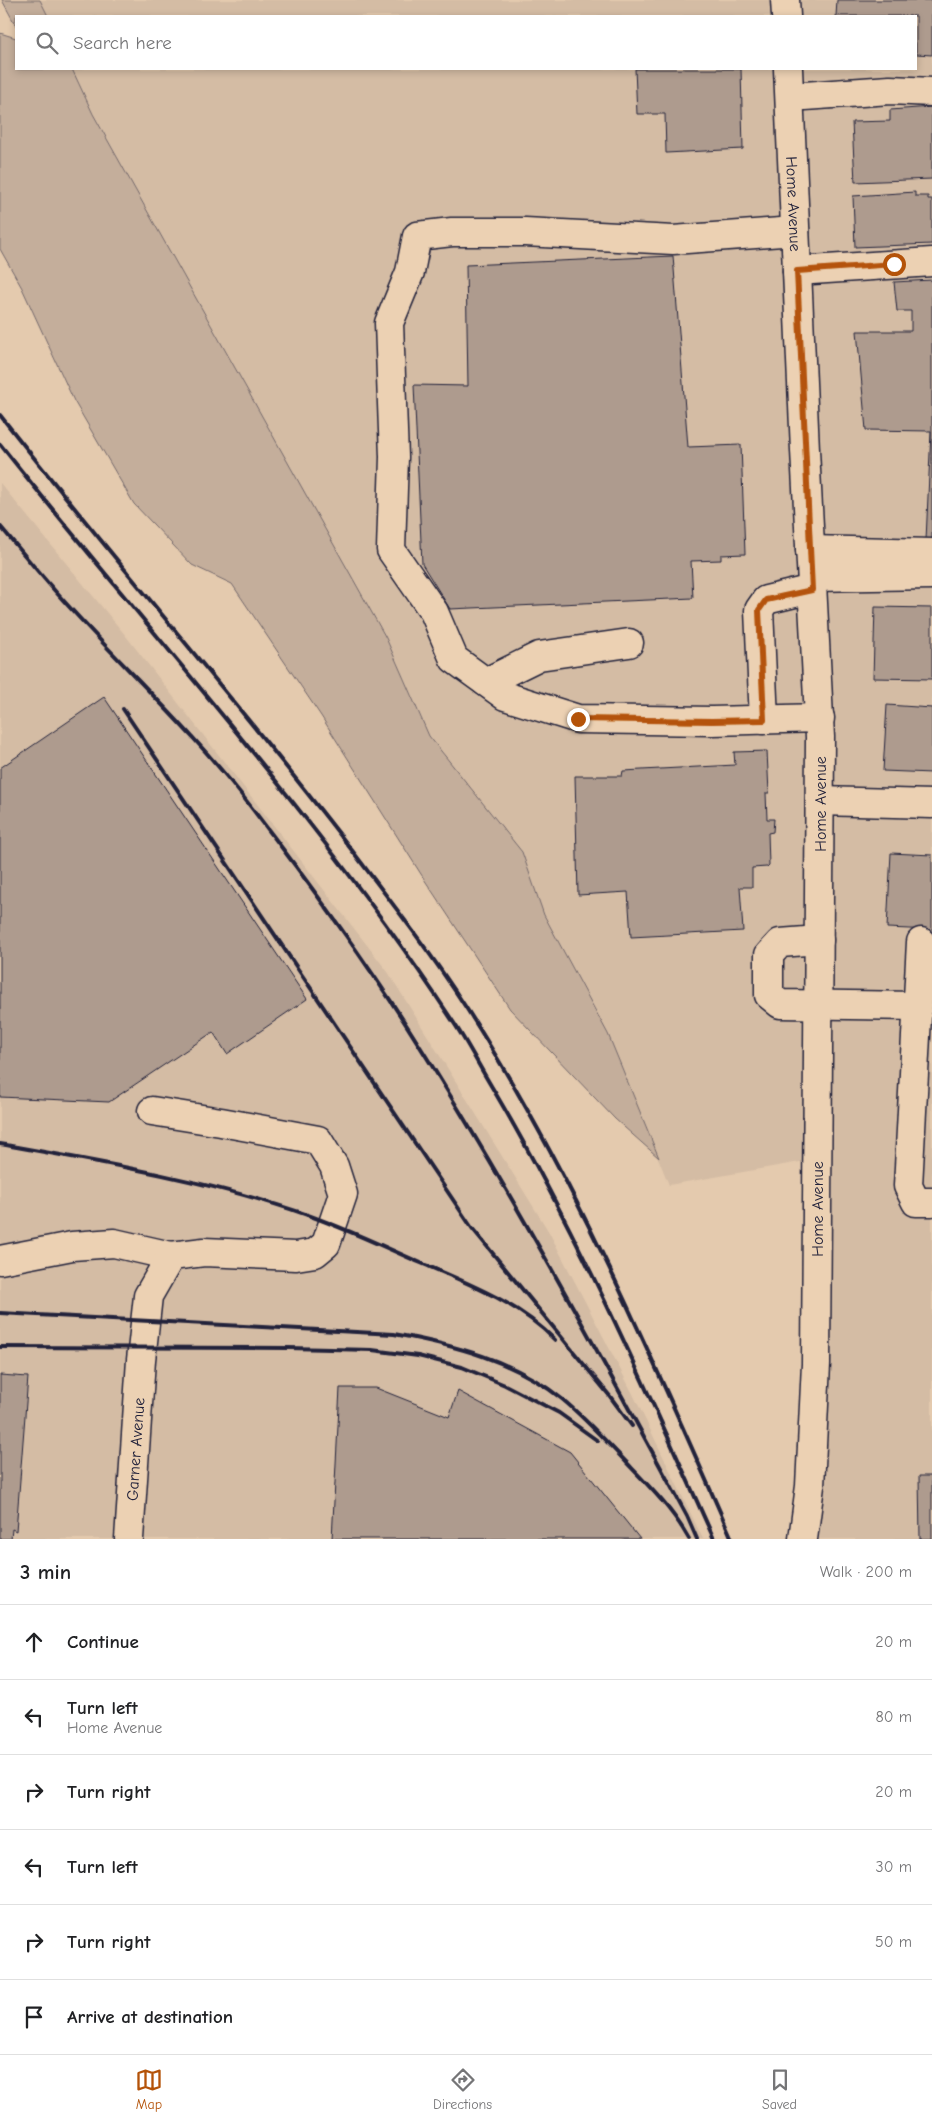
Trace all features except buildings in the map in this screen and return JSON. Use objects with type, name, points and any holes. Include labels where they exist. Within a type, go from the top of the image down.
[{"type":"street","points":[[785,0],[786,15]]},
{"type":"street","name":"Home Avenue","points":[[788,70],[811,572],[820,718],[816,1364],[810,1486],[804,1534]]},
{"type":"street","points":[[790,97],[890,90],[932,92]]},
{"type":"street","points":[[795,231],[673,240],[525,232],[452,232],[417,236],[410,272],[389,323],[394,457],[391,550],[434,612],[454,659],[505,696],[578,719],[712,721],[820,718]]},
{"type":"street","points":[[797,271],[932,262]]},
{"type":"street","points":[[764,720],[759,610],[766,600],[811,572],[932,553]]},
{"type":"street","points":[[811,572],[932,576]]},
{"type":"street","points":[[486,682],[539,656],[629,643]]},
{"type":"street","points":[[820,801],[932,804]]},
{"type":"street","points":[[819,940],[780,943],[768,955],[769,995],[780,1004],[918,1006]]},
{"type":"street","points":[[921,942],[908,1186],[916,1202],[932,1202]]},
{"type":"street","points":[[0,1260],[72,1246],[114,1243],[171,1256],[204,1252],[296,1256],[315,1253],[326,1244],[343,1194],[334,1166],[318,1140],[152,1111]]},
{"type":"street","name":"Garner Avenue","points":[[129,1539],[141,1360],[148,1296],[171,1256]]},
{"type":"shaded area","points":[[2,0],[40,0],[48,15],[15,15],[15,24]]},
{"type":"shaded area","points":[[40,0],[932,0],[932,1539],[803,1539],[817,1159],[669,1185],[608,1034],[544,915],[522,852],[429,736],[386,638],[93,114],[72,70],[917,70],[917,15],[48,15]]},
{"type":"shaded area","points":[[0,33],[15,38],[15,70],[72,70],[93,114],[386,638],[429,736],[522,852],[544,915],[608,1034],[659,1158],[615,1119],[510,1009],[426,882],[321,716],[232,584],[192,565],[134,504],[74,401],[22,288],[0,249]]},
{"type":"shaded area","points":[[0,483],[126,636],[388,972],[549,1232],[633,1394],[703,1539],[0,1539]]},
{"type":"railway","points":[[0,415],[311,797],[411,928],[465,1006],[504,1070],[576,1200],[641,1335],[732,1539]]},
{"type":"railway","points":[[0,444],[290,799],[400,945],[457,1028],[524,1143],[582,1254],[636,1367],[714,1539]]},
{"type":"railway","points":[[0,526],[79,618],[180,724],[228,778],[295,865],[359,954],[400,1014],[523,1219],[655,1456],[697,1539]]},
{"type":"railway","points":[[123,709],[472,1228],[609,1395],[632,1426]]},
{"type":"railway","points":[[0,1144],[191,1181],[266,1201],[302,1213],[332,1224],[492,1295],[525,1315],[555,1340]]},
{"type":"railway","points":[[0,1313],[394,1334],[461,1349],[504,1364],[524,1374],[543,1385],[571,1406],[653,1490],[676,1518],[689,1539]]},
{"type":"railway","points":[[0,1347],[289,1348],[372,1350],[418,1356],[462,1367],[505,1385],[559,1413],[598,1441]]},
{"type":"route","points":[[578,719],[764,720],[759,610],[766,600],[812,590],[797,271],[894,264]]}]
